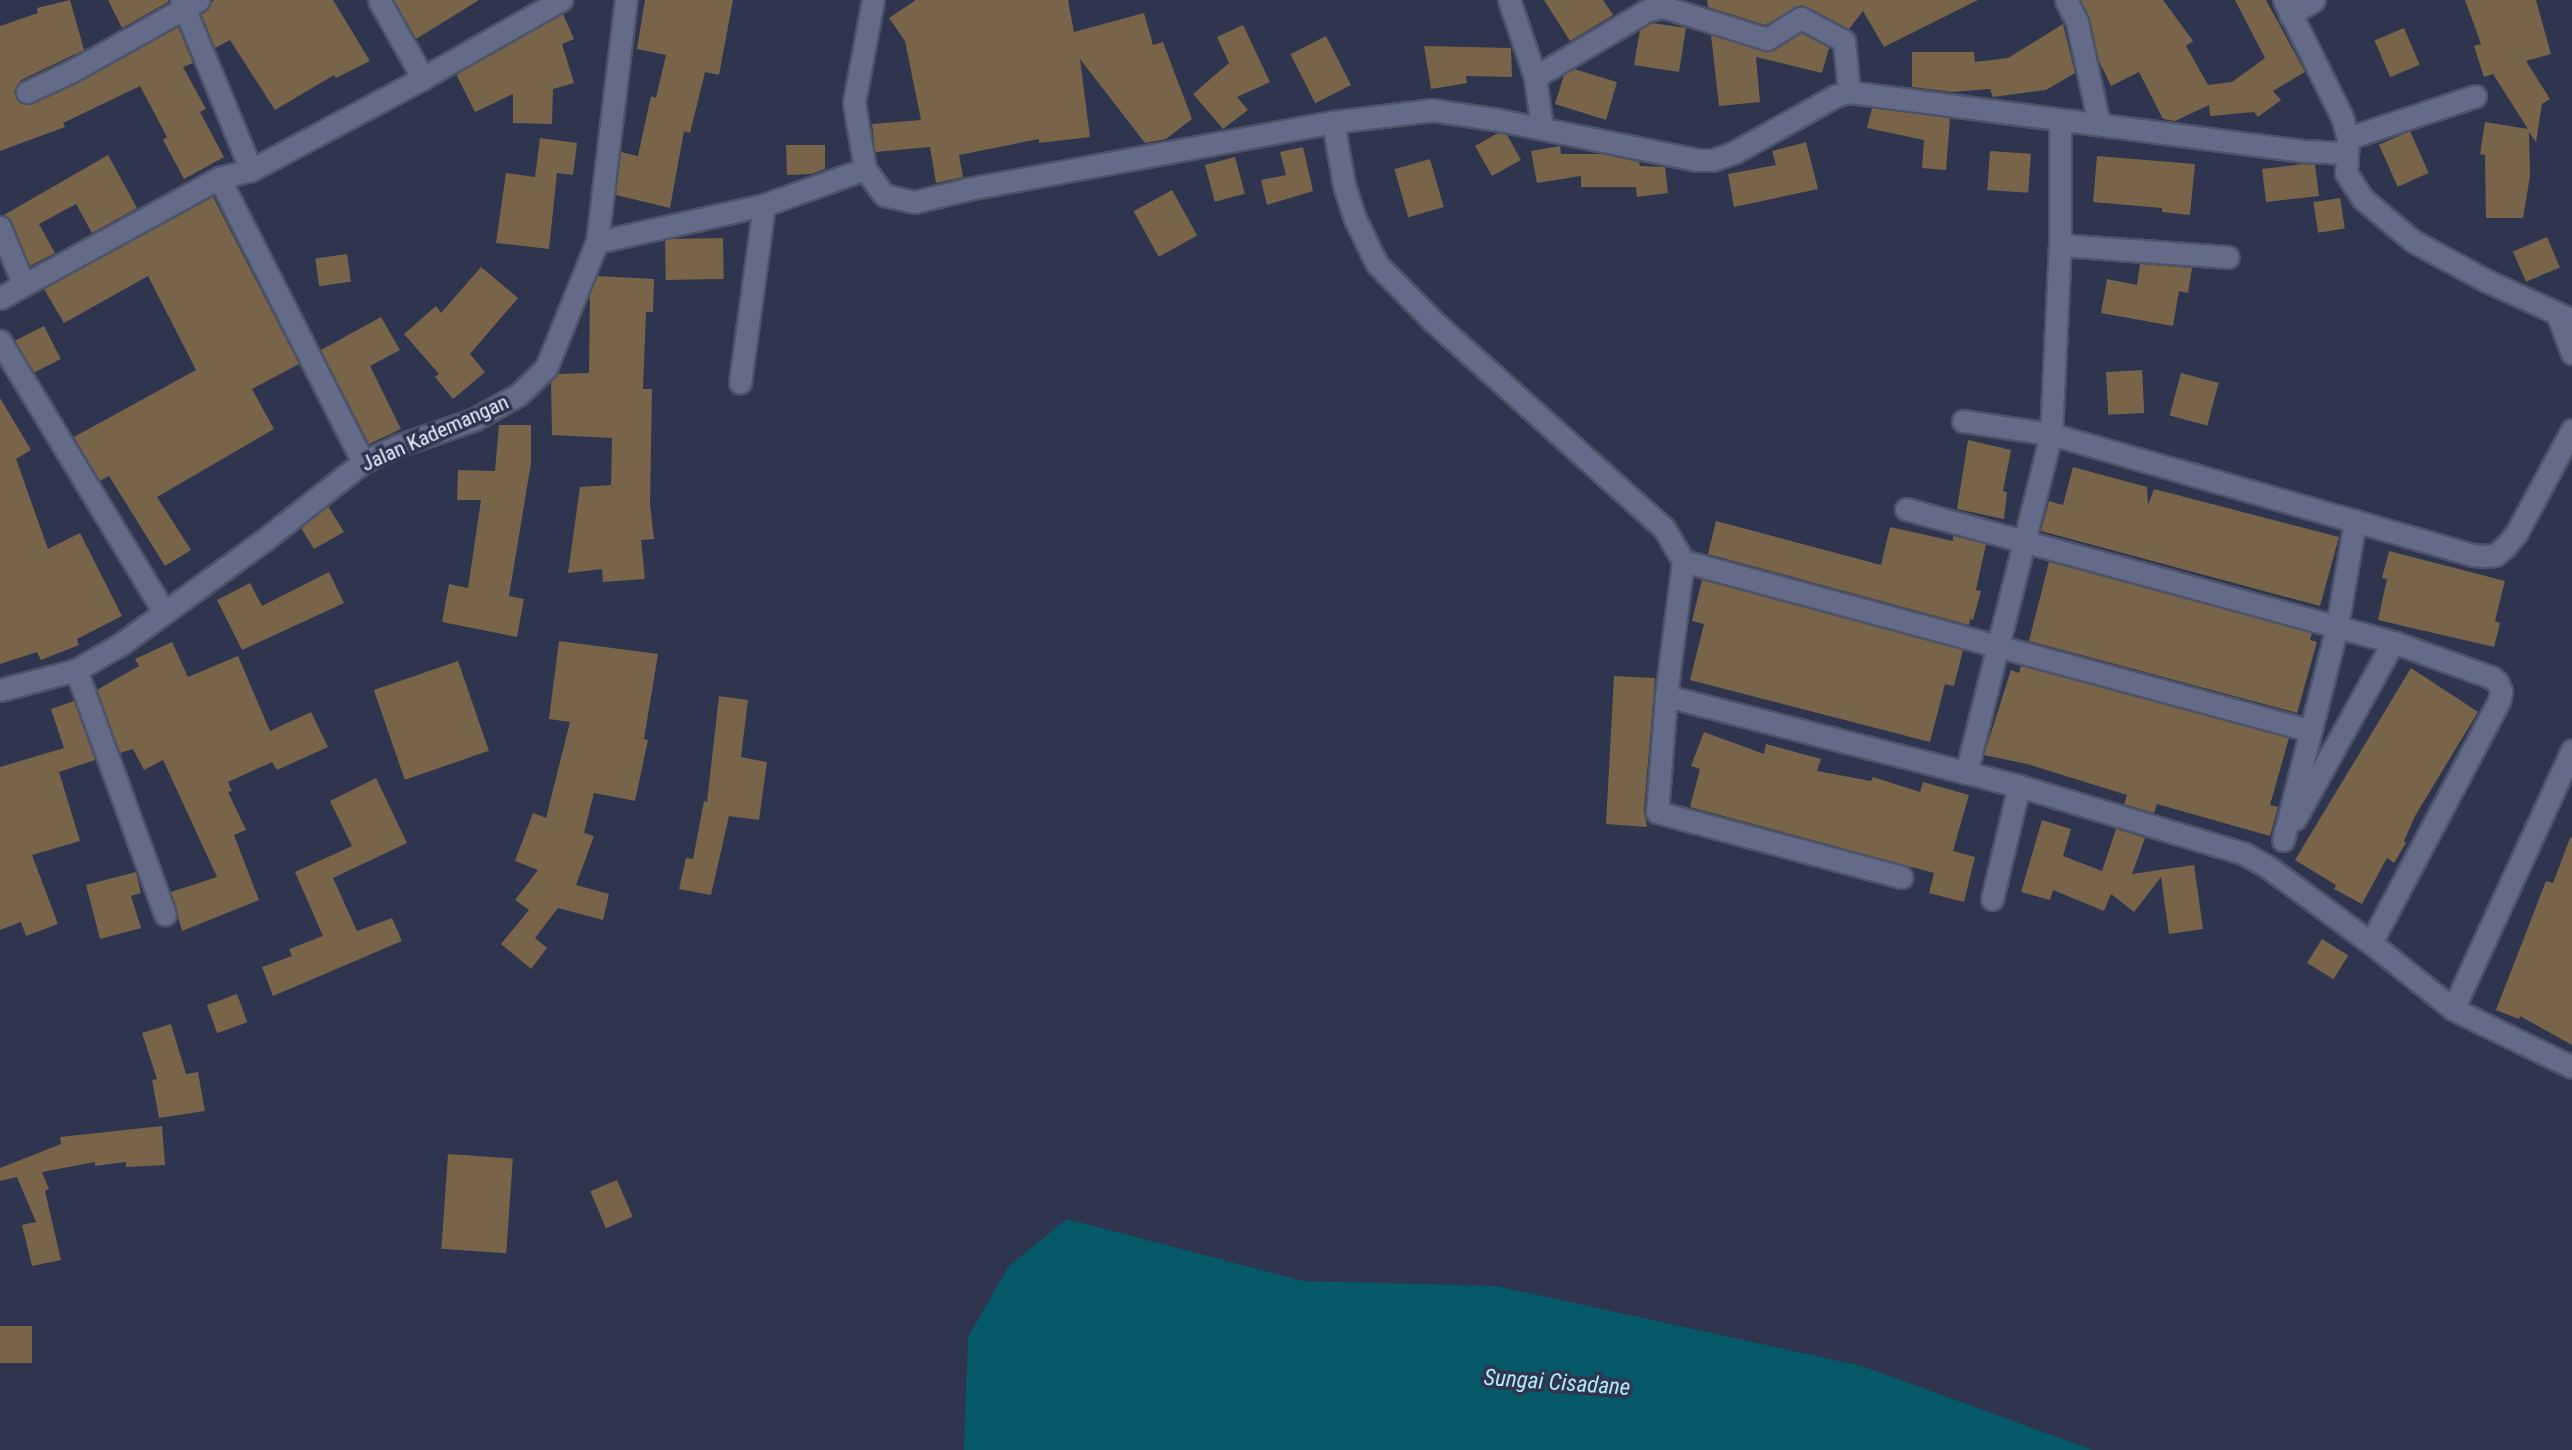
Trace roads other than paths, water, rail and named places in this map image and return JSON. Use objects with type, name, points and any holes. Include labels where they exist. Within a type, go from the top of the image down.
[{"type":"street","points":[[379,0],[423,78]]},
{"type":"street","points":[[0,298],[219,178],[251,170],[561,0]]},
{"type":"street","name":"Jalan Kademangan","points":[[0,690],[76,670],[121,644],[163,610],[262,541],[363,462],[397,446],[473,419],[518,395],[546,369],[597,242],[626,0]]},
{"type":"street","points":[[873,0],[854,103],[865,169],[884,195],[914,202],[968,189],[1333,122],[1432,110],[1542,128],[1697,160],[1713,160],[1735,152],[1835,96],[1849,92],[2304,151],[2347,146],[2475,96]]},
{"type":"street","points":[[1509,0],[1535,77],[1542,128]]},
{"type":"street","points":[[2066,0],[2077,22],[2099,124]]},
{"type":"street","points":[[2314,0],[2287,8],[2342,117],[2347,146],[2346,173],[2363,199],[2413,241],[2487,281],[2565,316],[2572,353]]},
{"type":"street","points":[[27,92],[72,71],[188,3],[251,170]]},
{"type":"street","points":[[1535,77],[1648,10],[1664,7],[1765,38],[1772,37],[1801,18],[1844,41],[1849,92]]},
{"type":"street","points":[[1966,773],[2051,434],[2060,245],[2060,120]]},
{"type":"street","points":[[1333,122],[1344,185],[1356,221],[1377,264],[1433,321],[1664,528],[1683,561],[1666,696],[1657,812],[1902,877]]},
{"type":"street","points":[[597,242],[764,205],[865,169]]},
{"type":"street","points":[[219,178],[363,462]]},
{"type":"street","points":[[740,382],[764,205]]},
{"type":"street","points":[[0,227],[23,284]]},
{"type":"street","points":[[2060,245],[2228,257]]},
{"type":"street","points":[[0,341],[163,610]]},
{"type":"street","points":[[1963,421],[2051,434],[2473,555],[2495,555],[2505,547],[2526,518],[2572,430]]},
{"type":"street","points":[[1906,509],[2393,642],[2491,677],[2501,691],[2499,701],[2371,943]]},
{"type":"street","points":[[2283,841],[2308,730],[2337,626],[2354,521]]},
{"type":"street","points":[[1683,561],[2308,730]]},
{"type":"street","points":[[2268,867],[2393,642]]},
{"type":"street","points":[[76,670],[165,914]]},
{"type":"street","points":[[1666,696],[2019,786],[2243,853],[2268,867],[2371,943],[2454,1009],[2572,1067]]},
{"type":"street","points":[[2454,1009],[2572,750]]},
{"type":"street","points":[[1992,899],[2019,786]]},
{"type":"water","name":"Sungai Cisadane","points":[[1067,1219],[1303,1281],[1496,1286],[1862,1366],[2093,1450],[964,1450],[968,1337],[1009,1266]]}]
